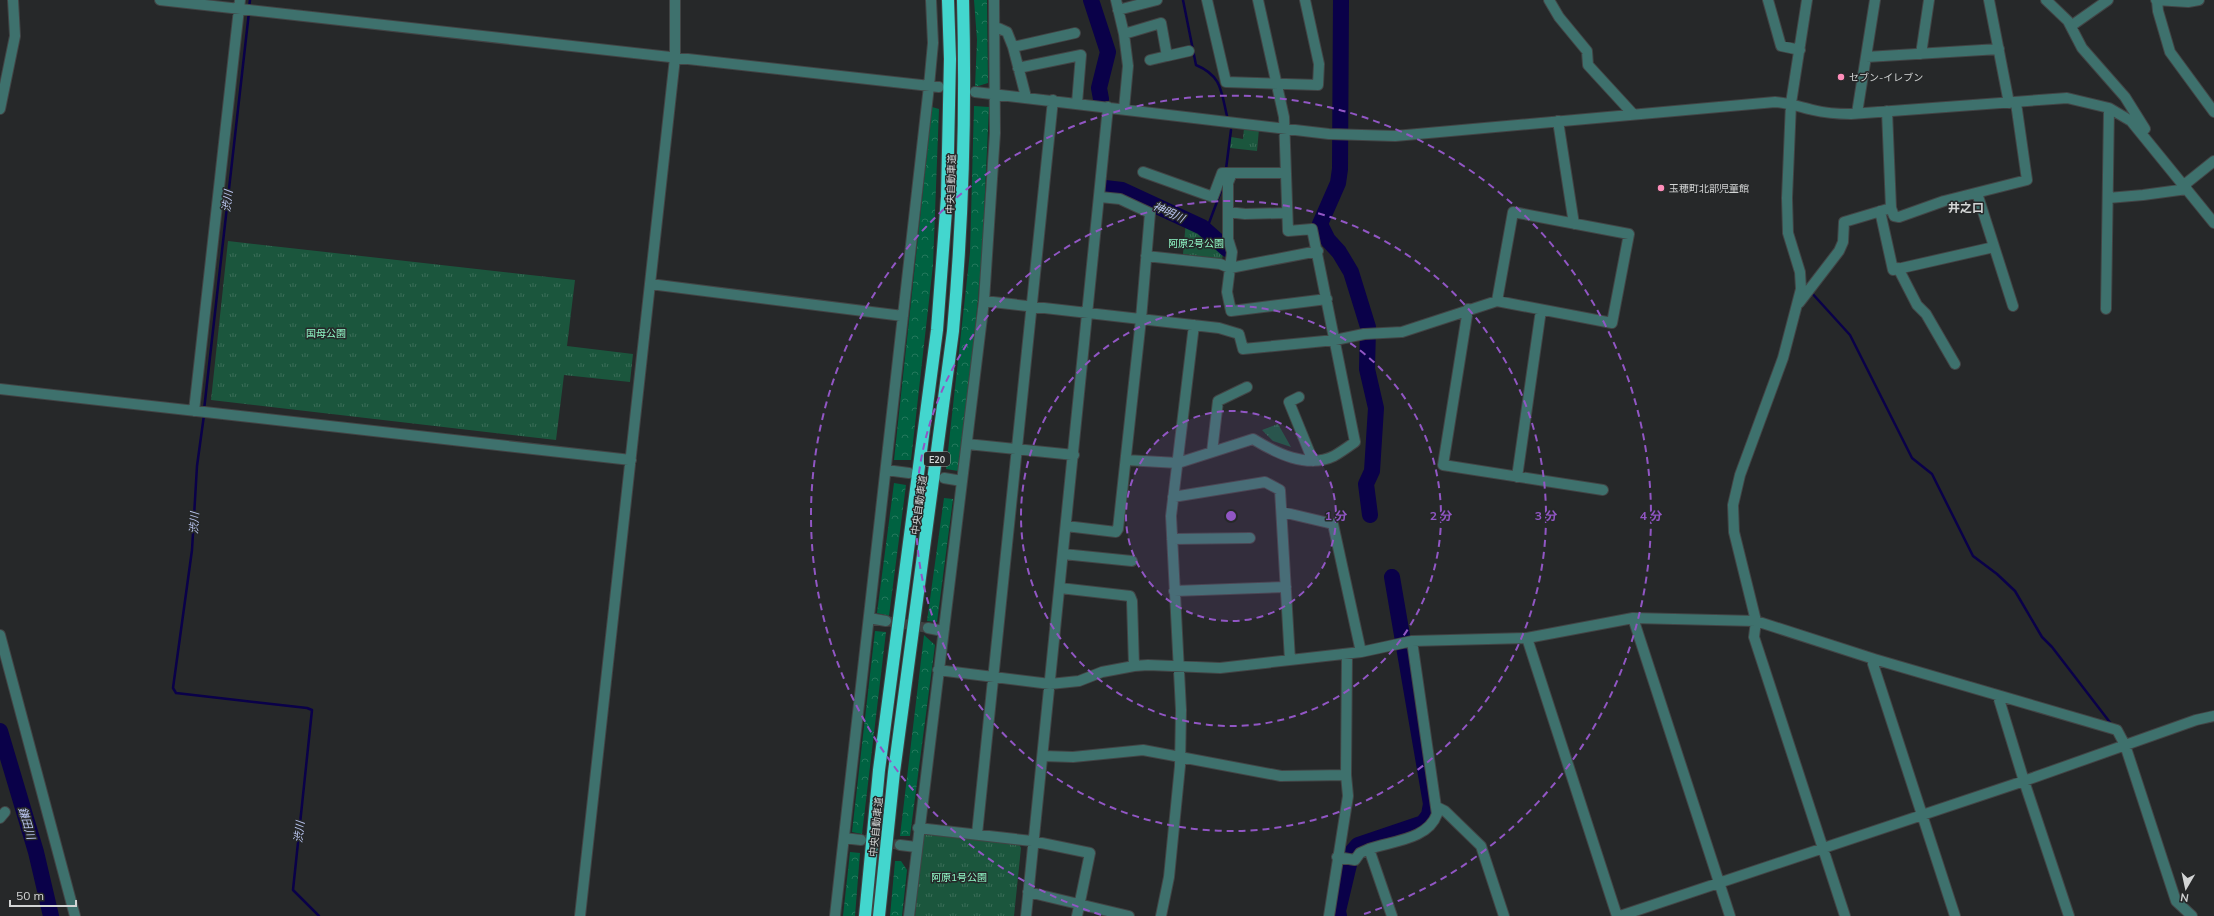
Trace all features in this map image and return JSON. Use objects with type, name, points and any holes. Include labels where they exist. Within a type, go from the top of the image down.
[{"type":"highway","name":"中央自動車道","points":[[865,916],[879,770],[937,330],[947,197],[950,67],[948,0]]},
{"type":"highway","name":"中央自動車道","points":[[879,916],[894,772],[934,483],[960,257],[965,130],[963,0]]},
{"type":"street","points":[[0,109],[15,36],[12,0]]},
{"type":"street","points":[[160,0],[241,6],[255,10],[934,87]]},
{"type":"street","points":[[580,916],[675,58],[675,0]]},
{"type":"street","points":[[835,916],[903,316],[934,87],[931,0]]},
{"type":"street","points":[[909,916],[918,828],[984,301],[995,133],[996,27],[994,0]]},
{"type":"street","points":[[1124,108],[1128,66],[1124,34],[1117,5],[1158,0]]},
{"type":"street","points":[[1209,0],[1226,82],[1318,85],[1319,64],[1305,0]]},
{"type":"street","points":[[1126,460],[1178,463],[1252,439],[1278,454],[1313,461],[1333,456],[1355,442],[1318,251],[1312,229],[1288,231],[1283,129],[1284,117],[1275,84],[1258,0]]},
{"type":"street","points":[[1549,0],[1559,17],[1587,51],[1588,65],[1633,114]]},
{"type":"street","points":[[1768,0],[1781,46],[1800,50]]},
{"type":"street","points":[[1807,0],[1791,103],[1787,222],[1788,233],[1800,272],[1798,304],[1783,358],[1740,475],[1733,505],[1734,532],[1756,621],[1754,637],[1845,916]]},
{"type":"street","points":[[1857,113],[1875,0]]},
{"type":"street","points":[[1921,54],[1930,0]]},
{"type":"street","points":[[1887,111],[1891,208],[1894,216],[1899,218],[1944,201],[2028,180],[1989,0]]},
{"type":"street","points":[[2046,0],[2071,26],[2082,48],[2125,97],[2144,126],[2150,142]]},
{"type":"street","points":[[2071,26],[2108,0]]},
{"type":"street","points":[[2198,0],[2188,2],[2156,0],[2170,52],[2214,112]]},
{"type":"street","points":[[196,411],[241,6]]},
{"type":"street","points":[[1124,34],[1161,23],[1167,56]]},
{"type":"street","points":[[996,27],[1007,32],[1013,47],[1026,97]]},
{"type":"street","points":[[1013,47],[1075,33]]},
{"type":"street","points":[[1866,57],[1999,49]]},
{"type":"street","points":[[1150,60],[1190,51]]},
{"type":"street","points":[[1018,68],[1081,55],[1077,103]]},
{"type":"street","points":[[975,92],[1124,108],[1329,134],[1395,136],[1775,102],[1791,103],[1832,114],[2012,103],[2067,98],[2109,108],[2131,121],[2150,142],[2214,223]]},
{"type":"street","points":[[977,834],[1053,100]]},
{"type":"street","points":[[1026,916],[1032,841],[1043,756],[1064,554],[1108,107]]},
{"type":"street","points":[[2106,309],[2109,108]]},
{"type":"street","points":[[1558,121],[1574,224]]},
{"type":"street","points":[[2108,198],[2143,195],[2185,187],[2214,161]]},
{"type":"street","points":[[1143,172],[1213,197],[1222,173],[1286,173]]},
{"type":"street","points":[[1232,173],[1228,183],[1228,239],[1232,252],[1228,292],[1231,311],[1327,299]]},
{"type":"street","points":[[1976,193],[2013,306]]},
{"type":"street","points":[[1066,526],[1116,532],[1118,529],[1141,319],[1150,213],[1120,199],[1100,197]]},
{"type":"street","points":[[1798,304],[1839,251],[1843,242],[1844,222],[1891,208]]},
{"type":"street","points":[[1880,211],[1892,270],[1994,247]]},
{"type":"street","points":[[1228,212],[1246,214],[1287,213]]},
{"type":"street","points":[[984,301],[1219,328],[1239,334],[1243,349],[1335,340],[1368,334],[1402,332],[1496,301],[1612,323],[1629,234],[1513,212],[1496,301]]},
{"type":"street","points":[[1146,256],[1220,264],[1230,268],[1318,251]]},
{"type":"street","points":[[1898,268],[1917,305],[1926,314],[1955,364]]},
{"type":"street","points":[[650,284],[903,316]]},
{"type":"street","points":[[1468,309],[1443,465],[1603,490]]},
{"type":"street","points":[[1518,477],[1541,310]]},
{"type":"street","points":[[1161,916],[1170,876],[1181,710],[1170,516],[1178,463],[1194,325]]},
{"type":"street","points":[[1212,452],[1218,401],[1248,387]]},
{"type":"street","points":[[0,390],[630,460]]},
{"type":"street","points":[[1299,397],[1289,402],[1313,461]]},
{"type":"street","points":[[967,444],[1074,455]]},
{"type":"street","points":[[886,470],[909,474]]},
{"type":"street","points":[[944,478],[962,481]]},
{"type":"street","points":[[1173,497],[1265,482],[1280,490],[1290,660]]},
{"type":"street","points":[[1282,512],[1333,524],[1361,652]]},
{"type":"street","points":[[1172,539],[1250,538]]},
{"type":"street","points":[[1064,554],[1132,561]]},
{"type":"street","points":[[1174,591],[1286,587]]},
{"type":"street","points":[[1060,588],[1130,596],[1134,666]]},
{"type":"street","points":[[869,618],[886,621]]},
{"type":"street","points":[[1633,618],[1730,916]]},
{"type":"street","points":[[938,670],[1050,684],[1079,681],[1102,672],[1134,666],[1148,665],[1220,668],[1347,654],[1407,642],[1527,638],[1633,618],[1756,621],[1874,659],[2117,730],[2125,745],[2176,901],[2192,916]]},
{"type":"street","points":[[928,628],[943,631]]},
{"type":"street","points":[[0,635],[74,916]]},
{"type":"street","points":[[1527,638],[1619,916],[2024,781],[2196,720],[2214,716]]},
{"type":"street","points":[[1338,857],[1355,860],[1360,853],[1369,849],[1426,830],[1435,820],[1437,807],[1407,642]]},
{"type":"street","points":[[1329,916],[1348,796],[1346,775],[1347,654]]},
{"type":"street","points":[[1874,659],[1873,664],[1955,916]]},
{"type":"street","points":[[1998,696],[2024,781],[2069,916]]},
{"type":"street","points":[[1043,756],[1073,757],[1143,750],[1281,776],[1346,775]]},
{"type":"street","points":[[1437,807],[1445,811],[1481,846],[1504,916]]},
{"type":"street","points":[[918,828],[1032,841],[1090,853],[1078,903],[1077,916]]},
{"type":"street","points":[[844,838],[861,840]]},
{"type":"street","points":[[900,845],[916,847]]},
{"type":"street","points":[[1369,849],[1392,916]]},
{"type":"street","points":[[1028,892],[1129,916]]},
{"type":"green space","points":[[974,0],[987,0],[988,83],[975,87],[977,40]]},
{"type":"green space","points":[[974,106],[989,107],[982,256],[973,351],[958,471],[946,469],[970,252]]},
{"type":"green space","points":[[932,107],[939,109],[933,265],[911,460],[894,460]]},
{"type":"green space","points":[[1244,128],[1259,129],[1257,151],[1230,148],[1231,137],[1243,139]]},
{"type":"green space","name":"阿原2号公園","points":[[1186,221],[1201,230],[1224,249],[1222,259],[1183,254]]},
{"type":"green space","name":"国母公園","points":[[228,241],[575,280],[567,346],[633,354],[630,382],[564,375],[556,440],[211,400]]},
{"type":"green space","points":[[1278,424],[1291,447],[1273,441],[1262,430]]},
{"type":"green space","points":[[894,483],[906,485],[889,616],[877,613]]},
{"type":"green space","points":[[944,498],[953,499],[937,622],[927,621]]},
{"type":"green space","points":[[875,631],[886,632],[862,834],[852,832]]},
{"type":"green space","points":[[924,635],[935,645],[910,836],[900,836]]},
{"type":"green space","name":"阿原1号公園","points":[[922,834],[1019,844],[1021,848],[1014,916],[915,916]]},
{"type":"green space","points":[[850,852],[860,853],[855,916],[843,916]]},
{"type":"green space","points":[[895,861],[901,861],[907,870],[902,916],[890,916]]},
{"type":"waterway","name":"渋川","points":[[249,7],[250,0]]},
{"type":"waterway","name":"神明川","points":[[1091,0],[1108,52],[1099,88],[1101,99]]},
{"type":"waterway","points":[[1183,0],[1196,65],[1205,69],[1216,79],[1227,116]]},
{"type":"waterway","points":[[1341,0],[1340,169],[1338,183],[1320,224],[1328,240],[1339,252],[1351,272],[1368,327],[1367,369],[1376,408],[1372,471],[1366,484],[1370,515]]},
{"type":"waterway","name":"渋川","points":[[204,410],[249,12]]},
{"type":"waterway","points":[[1226,169],[1231,130]]},
{"type":"waterway","points":[[1206,231],[1224,183]]},
{"type":"waterway","name":"神明川","points":[[1105,188],[1122,190],[1202,227],[1227,249]]},
{"type":"waterway","points":[[1810,291],[1850,335],[1912,458],[1932,474],[1973,556],[1997,574],[2015,591],[2042,637],[2052,647],[2112,725]]},
{"type":"waterway","name":"渋川","points":[[204,415],[197,466],[192,550],[173,688],[176,693],[307,708],[312,710],[293,890],[319,916]]},
{"type":"waterway","points":[[1339,916],[1338,911],[1352,852],[1358,845],[1423,823],[1429,815],[1431,804],[1392,577]]},
{"type":"waterway","name":"鎌田川","points":[[0,731],[36,852],[51,916]]},
{"type":"tunnel","points":[[886,621],[928,628]]},
{"type":"tunnel","points":[[864,840],[900,845]]},
{"type":"place","name":"セブン-イレブン","points":[[1841,77]]},
{"type":"place","name":"玉穂町北部児童館","points":[[1661,188]]},
{"type":"district","name":"井之口","points":[[1966,207]]}]
